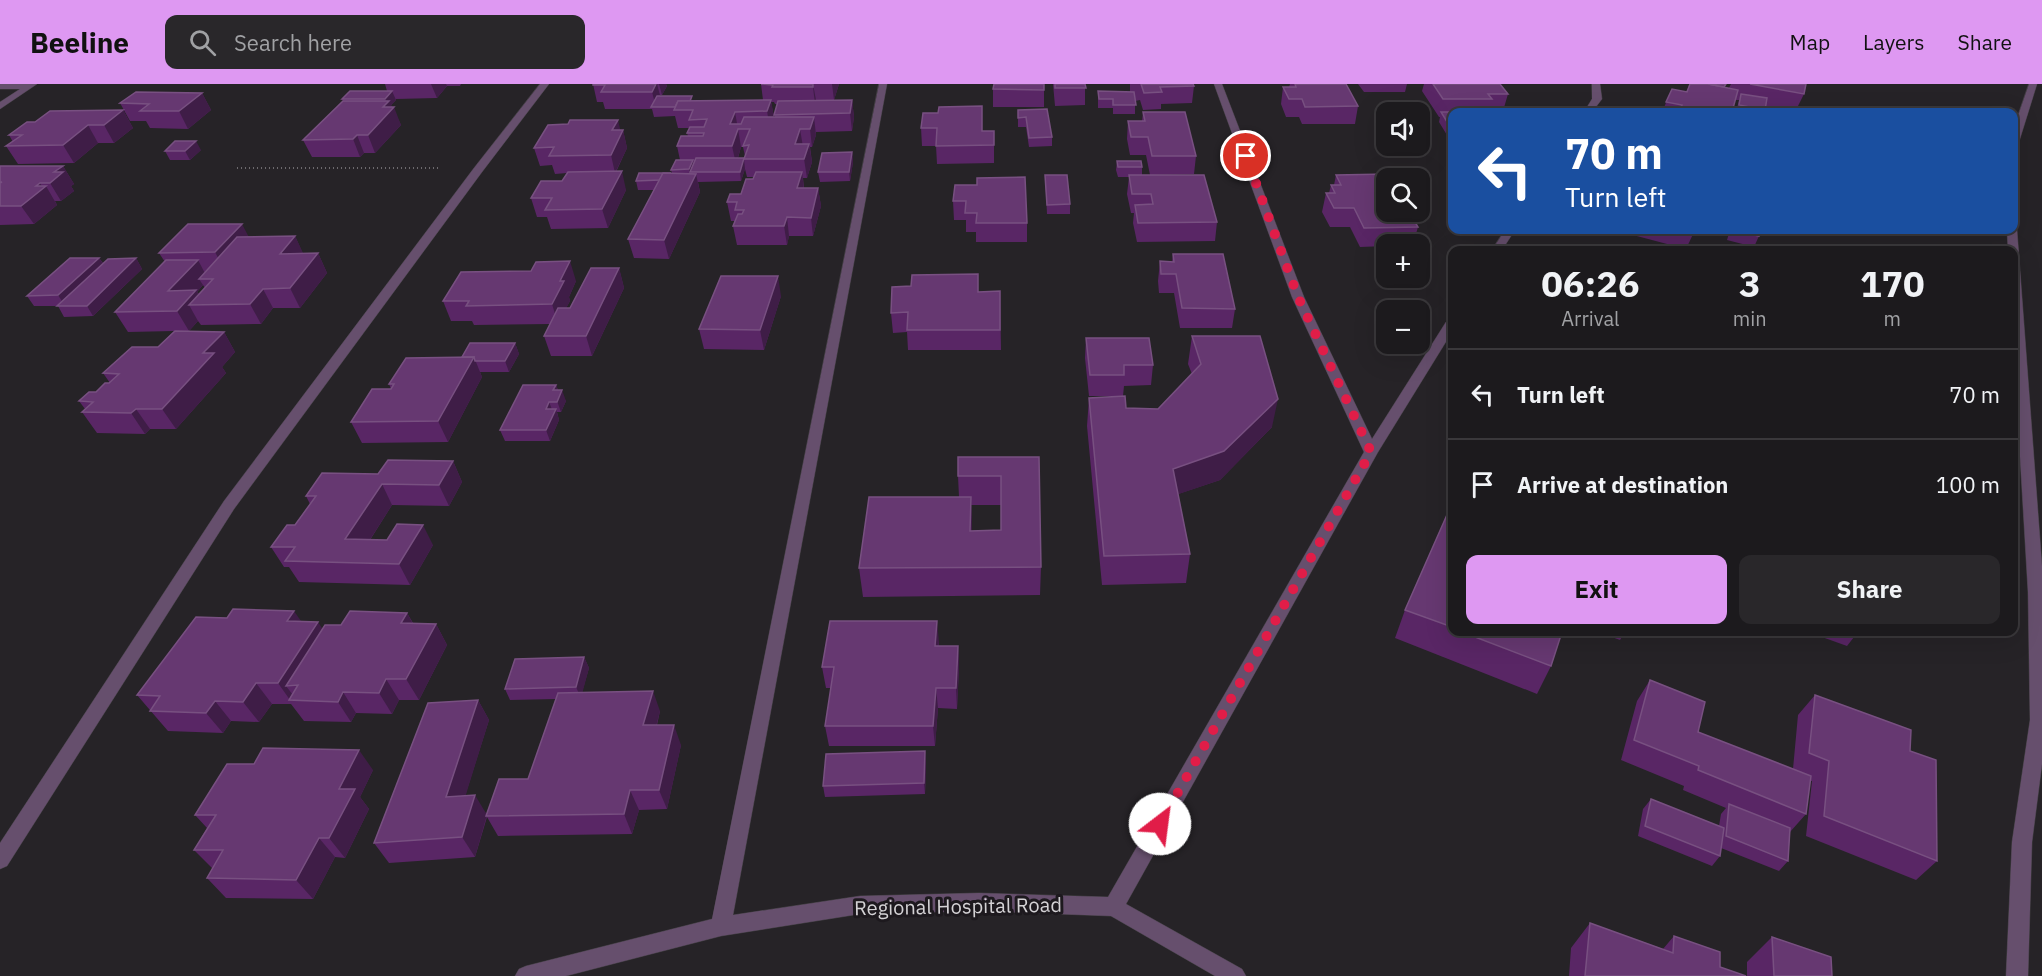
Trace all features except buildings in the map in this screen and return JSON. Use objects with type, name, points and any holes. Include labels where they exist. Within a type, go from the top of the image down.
[{"type":"street","points":[[0,860],[229,505],[478,170],[545,84]]},
{"type":"street","points":[[721,926],[883,84]]},
{"type":"street","points":[[1218,84],[1254,174],[1298,297],[1371,452]]},
{"type":"street","points":[[1591,108],[1597,99],[1596,84]]},
{"type":"street","points":[[2018,130],[2032,84]]},
{"type":"street","points":[[0,86],[31,85]]},
{"type":"street","points":[[0,106],[31,85]]},
{"type":"street","points":[[2018,320],[2036,592],[2039,720],[2022,842],[2018,976]]},
{"type":"street","points":[[1113,907],[1371,452],[1448,328]]},
{"type":"street","name":"Regional Hospital Road","points":[[526,976],[721,926],[860,905],[979,902],[1113,907],[1236,976]]},
{"type":"path","points":[[237,168],[478,170]]},
{"type":"route","points":[[1160,824],[1371,452],[1298,297],[1246,156]]}]
